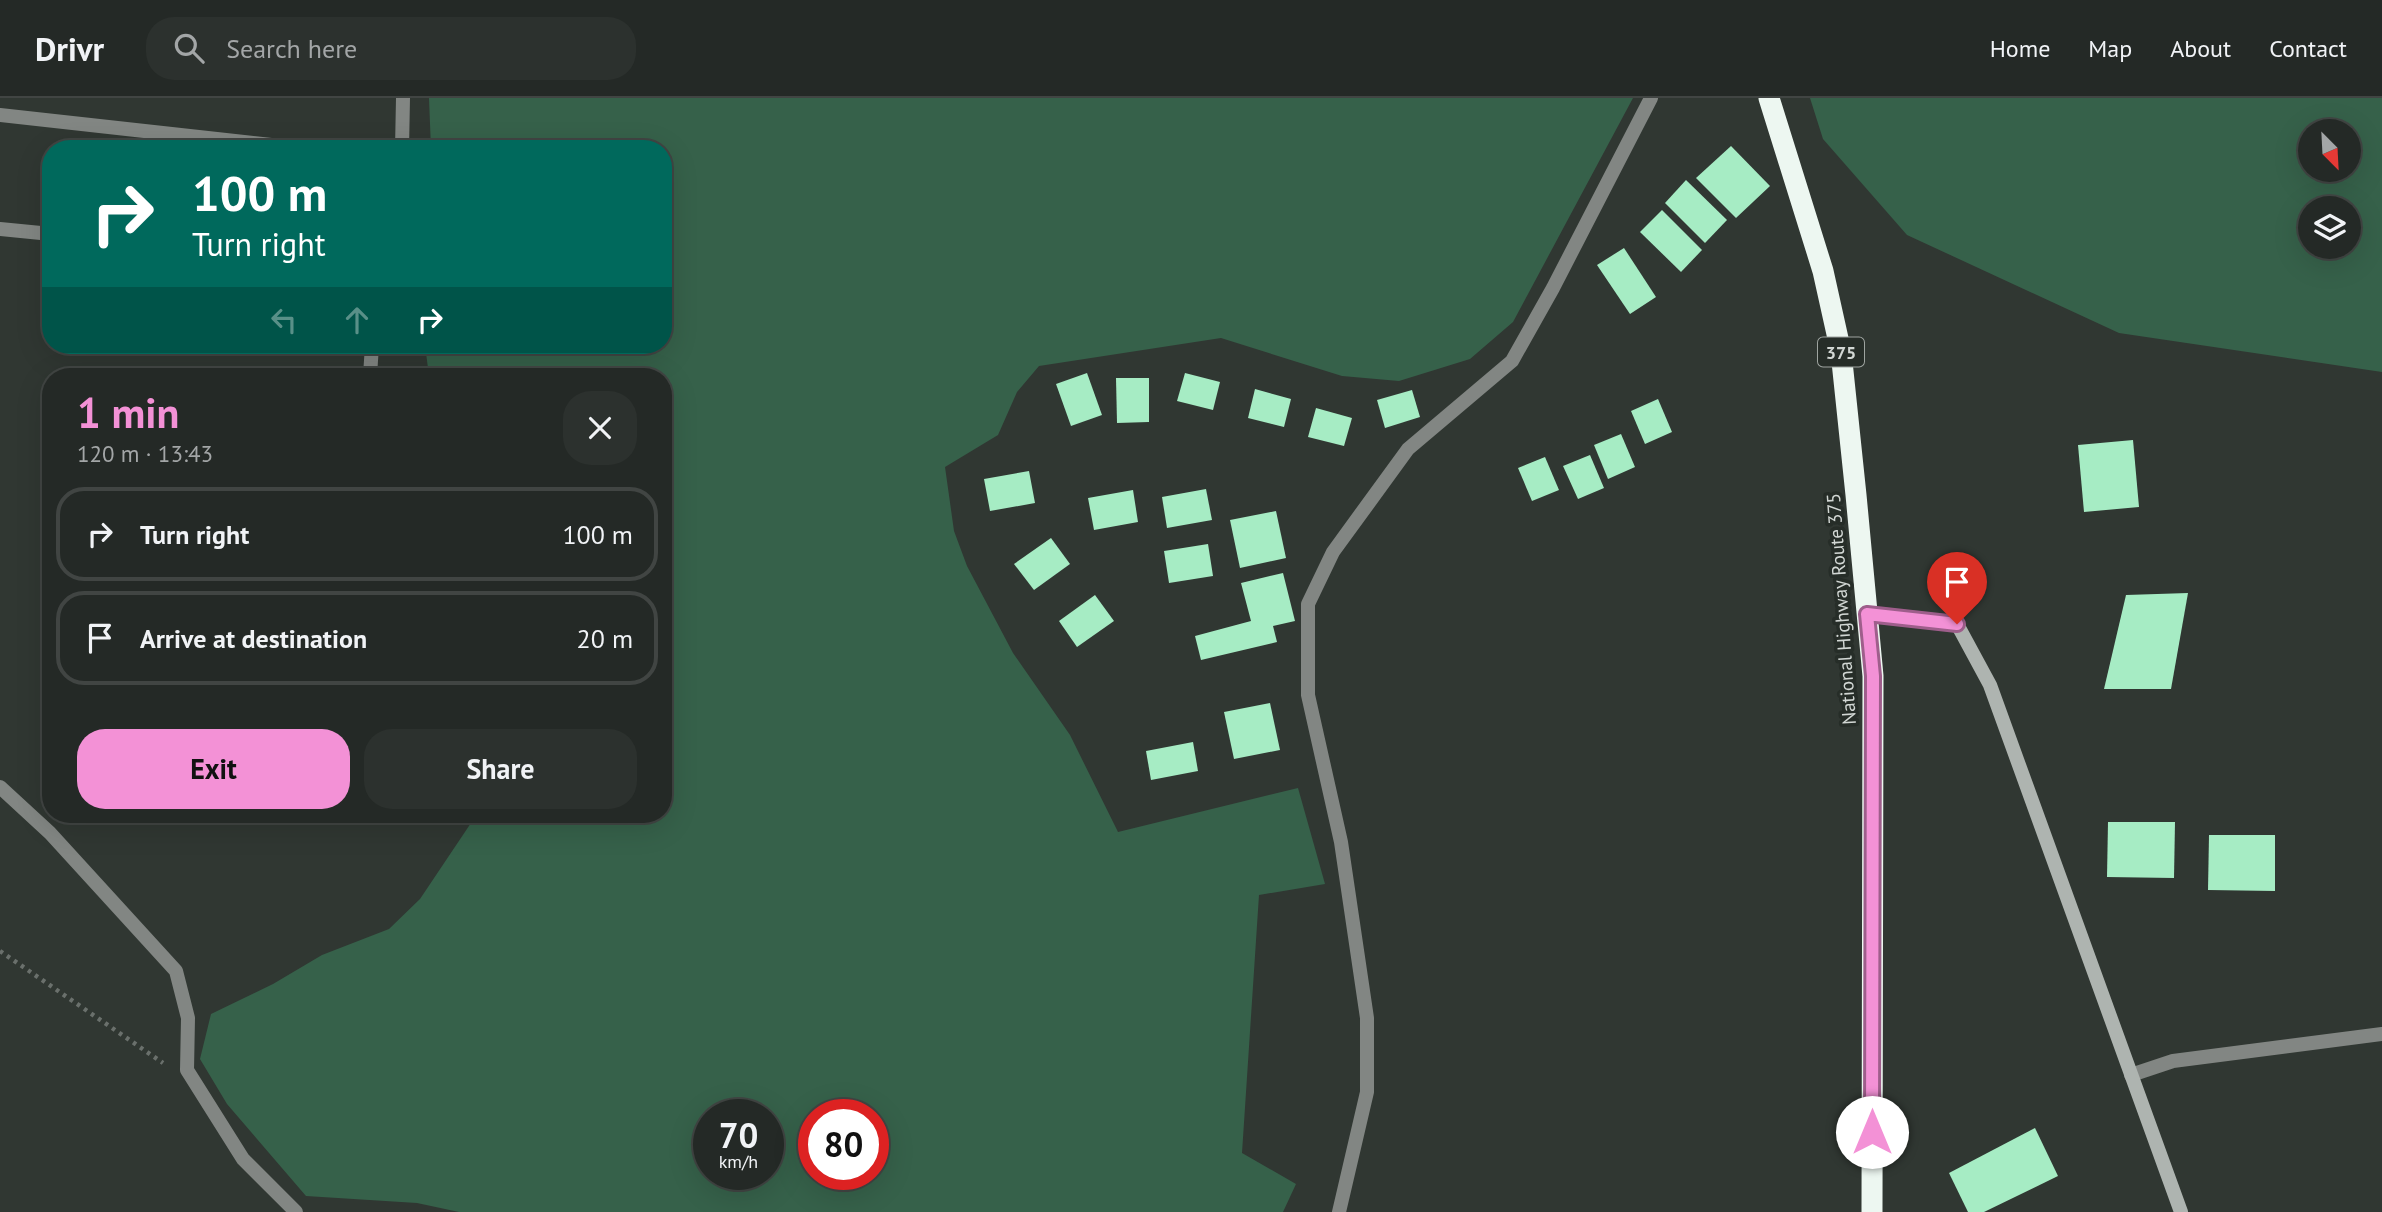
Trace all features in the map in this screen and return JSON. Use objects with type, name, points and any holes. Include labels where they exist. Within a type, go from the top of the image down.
[{"type":"highway","name":"National Highway Route 375","points":[[1769,98],[1823,271],[1841,352],[1873,676],[1872,1212]]},
{"type":"street","points":[[402,98],[402,140]]},
{"type":"street","points":[[1339,1212],[1367,1091],[1367,1018],[1341,842],[1308,695],[1308,604],[1333,552],[1408,449],[1512,361],[1553,288],[1651,98]]},
{"type":"street","points":[[0,115],[226,140]]},
{"type":"street","points":[[0,229],[42,233]]},
{"type":"street","points":[[1867,614],[1957,624],[1990,685],[2181,1212]]},
{"type":"street","points":[[0,788],[50,833],[176,971],[188,1018],[187,1070],[243,1159],[296,1212]]},
{"type":"street","points":[[2131,1075],[2173,1061],[2382,1034]]},
{"type":"path","points":[[0,951],[169,1067],[187,1070]]},
{"type":"green space","points":[[429,98],[1633,98],[1513,322],[1470,359],[1399,381],[1342,376],[1221,338],[1039,366],[1017,392],[998,435],[945,467],[954,531],[967,566],[1013,653],[1070,735],[1118,832],[1298,788],[1325,884],[1259,895],[1242,1153],[1296,1184],[1283,1212],[459,1212],[417,1203],[306,1196],[227,1104],[200,1059],[211,1014],[273,984],[322,955],[389,929],[420,899],[471,823],[672,823],[672,368],[428,368],[426,354],[672,354],[672,140],[431,140]]},
{"type":"green space","points":[[1810,98],[2382,98],[2382,372],[2119,333],[1907,235],[1823,139]]},
{"type":"building","points":[[1731,146],[1770,186],[1736,218],[1696,178]]},
{"type":"building","points":[[1686,180],[1727,220],[1705,243],[1665,203]]},
{"type":"building","points":[[1662,210],[1702,250],[1681,272],[1640,232]]},
{"type":"building","points":[[1624,248],[1656,297],[1630,314],[1597,265]]},
{"type":"building","points":[[1087,373],[1102,415],[1071,426],[1056,384]]},
{"type":"building","points":[[1185,373],[1220,382],[1213,410],[1177,401]]},
{"type":"building","points":[[1116,378],[1149,378],[1149,422],[1117,423]]},
{"type":"building","points":[[1255,389],[1291,399],[1284,427],[1248,418]]},
{"type":"building","points":[[1412,390],[1420,417],[1385,428],[1377,400]]},
{"type":"building","points":[[1658,399],[1672,432],[1645,444],[1631,411]]},
{"type":"building","points":[[1316,408],[1352,418],[1344,446],[1308,437]]},
{"type":"building","points":[[1621,434],[1635,467],[1608,479],[1594,445]]},
{"type":"building","points":[[2133,440],[2139,507],[2084,512],[2078,445]]},
{"type":"building","points":[[1590,455],[1604,488],[1578,499],[1563,466]]},
{"type":"building","points":[[1545,457],[1559,490],[1532,501],[1518,468]]},
{"type":"building","points":[[1029,471],[1035,503],[990,511],[984,479]]},
{"type":"building","points":[[1206,489],[1212,520],[1167,528],[1162,497]]},
{"type":"building","points":[[1133,490],[1138,522],[1094,530],[1088,498]]},
{"type":"building","points":[[1276,511],[1286,558],[1240,568],[1230,520]]},
{"type":"building","points":[[1051,538],[1070,564],[1034,590],[1014,564]]},
{"type":"building","points":[[1208,544],[1213,576],[1169,583],[1164,551]]},
{"type":"building","points":[[1283,573],[1295,621],[1273,626],[1277,642],[1201,660],[1195,636],[1251,621],[1241,583]]},
{"type":"building","points":[[2188,593],[2171,689],[2104,689],[2126,595]]},
{"type":"building","points":[[1095,595],[1114,621],[1077,647],[1059,621]]},
{"type":"building","points":[[1270,703],[1280,750],[1234,759],[1224,712]]},
{"type":"building","points":[[1193,742],[1198,771],[1151,780],[1146,751]]},
{"type":"building","points":[[2108,822],[2175,822],[2174,878],[2107,877]]},
{"type":"building","points":[[2209,835],[2275,835],[2275,891],[2208,890]]},
{"type":"building","points":[[2035,1128],[2058,1176],[1984,1212],[1968,1212],[1949,1173]]},
{"type":"route","points":[[1872,1132],[1873,676],[1867,614],[1957,624]]}]
